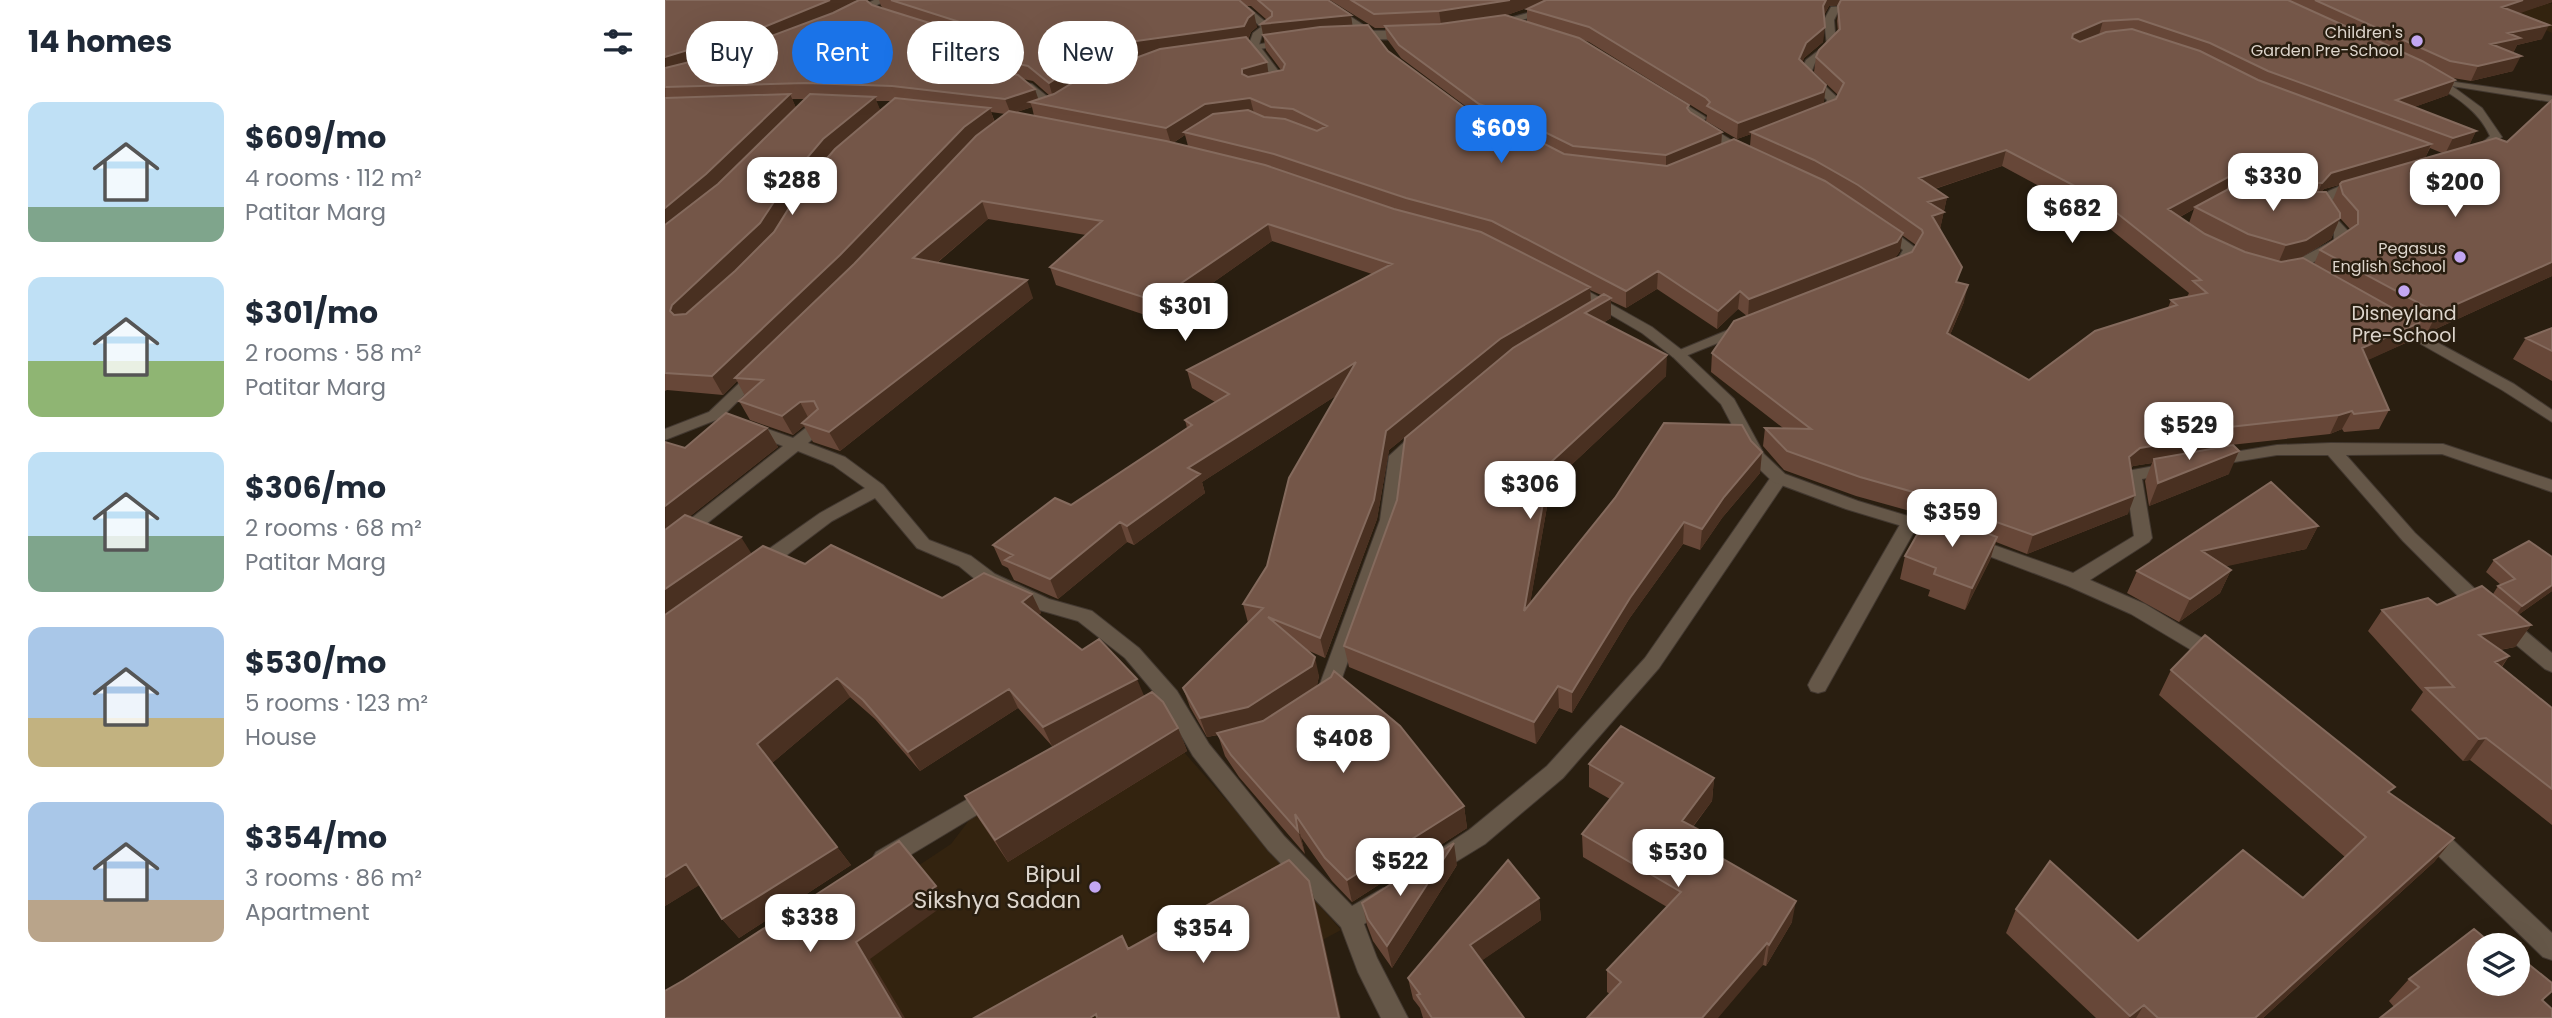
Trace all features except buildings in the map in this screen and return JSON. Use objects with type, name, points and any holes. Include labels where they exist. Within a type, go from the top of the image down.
[{"type":"street","points":[[855,0],[877,2]]},
{"type":"street","points":[[1318,0],[1379,40]]},
{"type":"street","points":[[1524,27],[1511,24],[1565,0]]},
{"type":"street","points":[[877,2],[881,15]]},
{"type":"street","points":[[839,21],[877,2]]},
{"type":"street","points":[[1805,120],[1828,112],[1833,99],[1805,74],[1810,62],[1832,44],[1829,20],[1834,9],[1876,7]]},
{"type":"street","points":[[1246,10],[1268,28],[1258,33],[1255,47],[1281,81],[1261,85]]},
{"type":"street","points":[[1482,25],[1534,14]]},
{"type":"street","points":[[1344,34],[1379,40],[1428,32]]},
{"type":"street","points":[[1221,52],[1295,41]]},
{"type":"street","points":[[1138,63],[1150,62],[1138,67]]},
{"type":"street","points":[[2419,71],[2464,98],[2492,125],[2496,137],[2480,151],[2469,154]]},
{"type":"street","points":[[2435,80],[2552,99]]},
{"type":"street","points":[[1021,84],[1057,103],[1033,113]]},
{"type":"street","points":[[1661,93],[1700,118],[1695,122],[1736,146],[1739,152],[1758,159]]},
{"type":"street","points":[[2267,270],[2279,274],[2302,272],[2340,242],[2341,230],[2317,206],[2329,195],[2368,183]]},
{"type":"street","points":[[1878,223],[1910,249],[1901,265],[1880,272]]},
{"type":"street","points":[[1556,277],[1597,308],[1647,330],[1678,354],[1728,402],[1757,457],[1779,478],[1852,505],[1911,521],[2075,581],[2138,609],[2235,669]]},
{"type":"street","points":[[2379,314],[2508,387],[2552,416]]},
{"type":"street","points":[[1678,354],[1761,320]]},
{"type":"street","points":[[665,435],[715,415],[771,360]]},
{"type":"street","points":[[715,415],[839,461],[877,489],[923,544],[965,561],[988,579],[1043,604],[1085,616],[1132,653],[1170,697],[1201,750],[1276,843],[1350,920],[1367,964],[1395,1018]]},
{"type":"street","points":[[1317,699],[1328,692],[1340,650],[1389,520],[1397,456],[1438,422]]},
{"type":"street","points":[[665,548],[818,427]]},
{"type":"street","points":[[2331,448],[2409,537],[2467,593],[2552,664]]},
{"type":"street","points":[[2075,581],[2143,538],[2133,475],[2277,450],[2443,449],[2552,486]]},
{"type":"street","points":[[1423,873],[1477,837],[1555,772],[1652,663],[1779,478]]},
{"type":"street","points":[[744,576],[826,517],[877,489]]},
{"type":"street","points":[[1818,685],[1911,521]]},
{"type":"street","points":[[1148,710],[1170,697]]},
{"type":"street","points":[[1201,750],[1225,744]]},
{"type":"street","points":[[862,874],[1009,782]]},
{"type":"street","points":[[2413,816],[2552,949]]},
{"type":"street","points":[[1350,920],[1401,887]]},
{"type":"shaded area","points":[[2539,0],[2552,4],[2552,33],[2518,17],[2512,8]]},
{"type":"shaded area","name":"Bipul Sikshya Sadan","points":[[1152,716],[1341,930],[1177,1018],[750,1018],[734,988],[951,844],[977,810]]},
{"type":"place","name":"Children's Garden Pre-School","points":[[2417,41]]},
{"type":"place","name":"Pegasus English School","points":[[2460,257]]},
{"type":"place","name":"Disneyland Pre-School","points":[[2404,291]]},
{"type":"place","name":"Bipul Sikshya Sadan","points":[[1095,887]]}]
